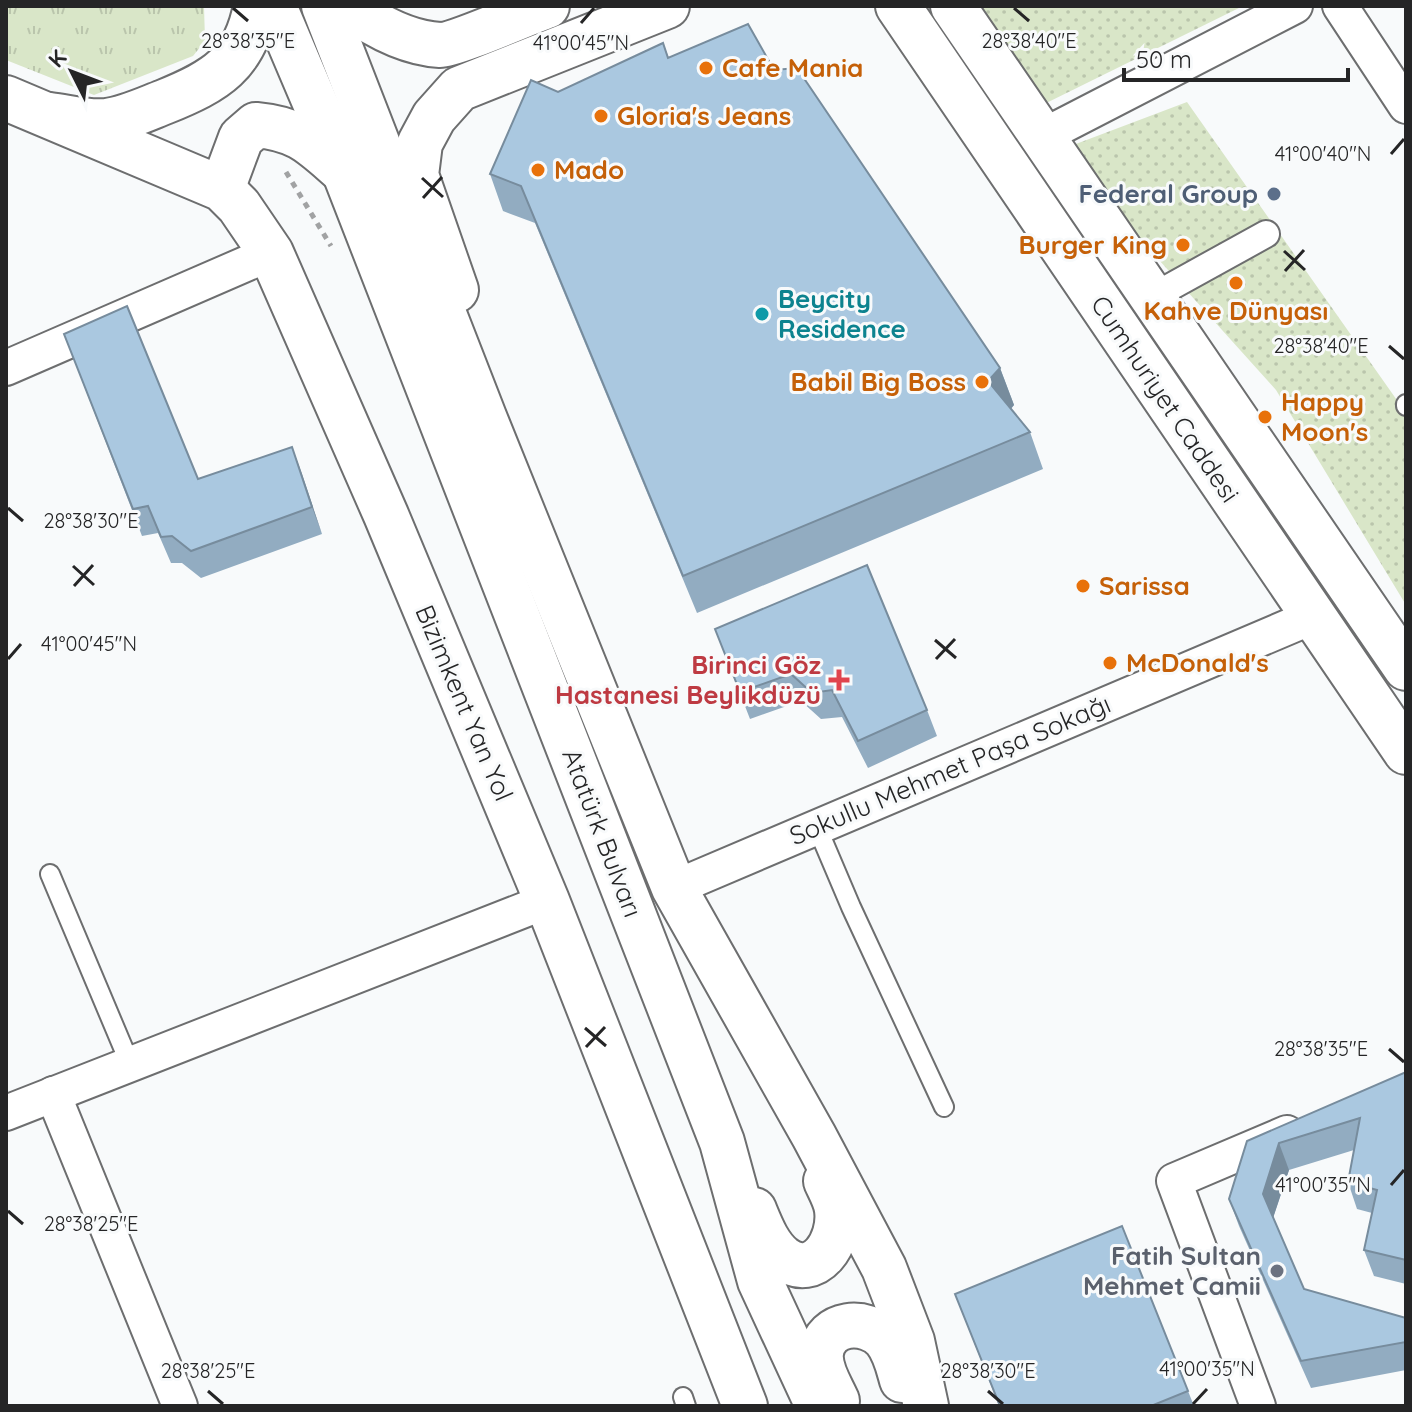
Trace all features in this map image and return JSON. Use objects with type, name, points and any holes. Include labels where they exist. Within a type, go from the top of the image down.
[{"type":"main road","points":[[6,98],[50,115],[104,121],[139,112],[200,86],[225,71],[240,54],[253,26],[256,6]]},
{"type":"main road","name":"Atatürk Bulvarı","points":[[274,6],[344,171],[722,1142],[760,1281],[818,1406]]},
{"type":"main road","points":[[324,6],[484,417]]},
{"type":"main road","points":[[348,6],[370,23],[406,37],[443,45],[547,6]]},
{"type":"main road","points":[[484,417],[471,334],[416,175],[420,143],[434,117],[459,89],[667,6]]},
{"type":"main road","name":"Cumhuriyet Caddesi","points":[[898,6],[1406,752]]},
{"type":"main road","name":"Cumhuriyet Caddesi","points":[[953,6],[1406,668]]},
{"type":"main road","name":"Bizimkent Yan Yol","points":[[50,115],[222,189],[239,206],[271,253],[386,515],[547,901],[745,1406]]},
{"type":"main road","points":[[222,189],[241,138],[256,125],[279,127],[301,136],[344,171]]},
{"type":"main road","points":[[1000,159],[1043,136]]},
{"type":"main road","name":"Atatürk Bulvarı","points":[[484,417],[674,888],[814,1136],[884,1268],[912,1341],[926,1406]]},
{"type":"main road","points":[[1314,616],[1358,598]]},
{"type":"main road","points":[[722,1142],[737,1165],[771,1246],[783,1258],[798,1266],[813,1264],[826,1254],[834,1242],[837,1223],[837,1209],[816,1159],[814,1136]]},
{"type":"main road","points":[[839,1406],[822,1368],[821,1354],[824,1343],[833,1333],[844,1326],[859,1324],[872,1329],[895,1356],[908,1406]]},
{"type":"street","points":[[1043,136],[1295,6]]},
{"type":"street","points":[[1340,6],[1406,106]]},
{"type":"street","points":[[1154,296],[1266,234]]},
{"type":"street","points":[[6,368],[271,253]]},
{"type":"street","name":"Sokullu Mehmet Paşa Sokağı","points":[[674,888],[1314,616]]},
{"type":"street","points":[[6,1113],[547,901]]},
{"type":"street","points":[[53,1094],[180,1406]]},
{"type":"street","points":[[1258,1406],[1174,1181],[1319,1120]]},
{"type":"lane","points":[[817,827],[944,1107]]},
{"type":"lane","points":[[50,874],[130,1064]]},
{"type":"green space","points":[[6,6],[204,6],[205,41],[193,56],[94,95],[6,60]]},
{"type":"green space","points":[[958,6],[1243,6],[1024,114]]},
{"type":"green space","points":[[1187,102],[1406,413],[1406,605],[1276,390],[1060,150]]},
{"type":"building","name":"Beycity Residence","points":[[748,24],[774,70],[797,68],[1000,368],[988,381],[1030,432],[683,576],[521,186],[490,174],[531,80],[558,92],[663,43],[668,58]]},
{"type":"building","points":[[127,306],[198,479],[292,447],[312,507],[191,551],[172,536],[161,537],[148,506],[133,509],[64,334]]},
{"type":"building","points":[[867,565],[927,710],[858,741],[832,690],[812,693],[791,674],[740,692],[715,629]]},
{"type":"building","points":[[1406,1072],[1406,1260],[1364,1250],[1377,1190],[1348,1182],[1360,1118],[1279,1143],[1263,1194],[1304,1289],[1406,1318],[1406,1342],[1301,1361],[1229,1199],[1247,1141]]},
{"type":"building","points":[[1122,1226],[1188,1391],[1151,1406],[1000,1406],[955,1294]]},
{"type":"place","name":"Cafe Mania","points":[[706,68]]},
{"type":"place","name":"Gloria's Jeans","points":[[601,116]]},
{"type":"place","name":"Mado","points":[[538,170]]},
{"type":"place","name":"Federal Group","points":[[1274,194]]},
{"type":"place","name":"Burger King","points":[[1183,245]]},
{"type":"place","name":"Kahve Dünyası","points":[[1236,283]]},
{"type":"place","name":"Beycity Residence","points":[[762,314]]},
{"type":"place","name":"Babil Big Boss","points":[[982,382]]},
{"type":"place","name":"Happy Moon's","points":[[1265,417]]},
{"type":"place","name":"Sarissa","points":[[1083,586]]},
{"type":"place","name":"McDonald's","points":[[1110,663]]},
{"type":"place","name":"Birinci Göz Hastanesi Beylikdüzü","points":[[839,680]]},
{"type":"place","name":"Fatih Sultan Mehmet Camii","points":[[1277,1271]]}]
